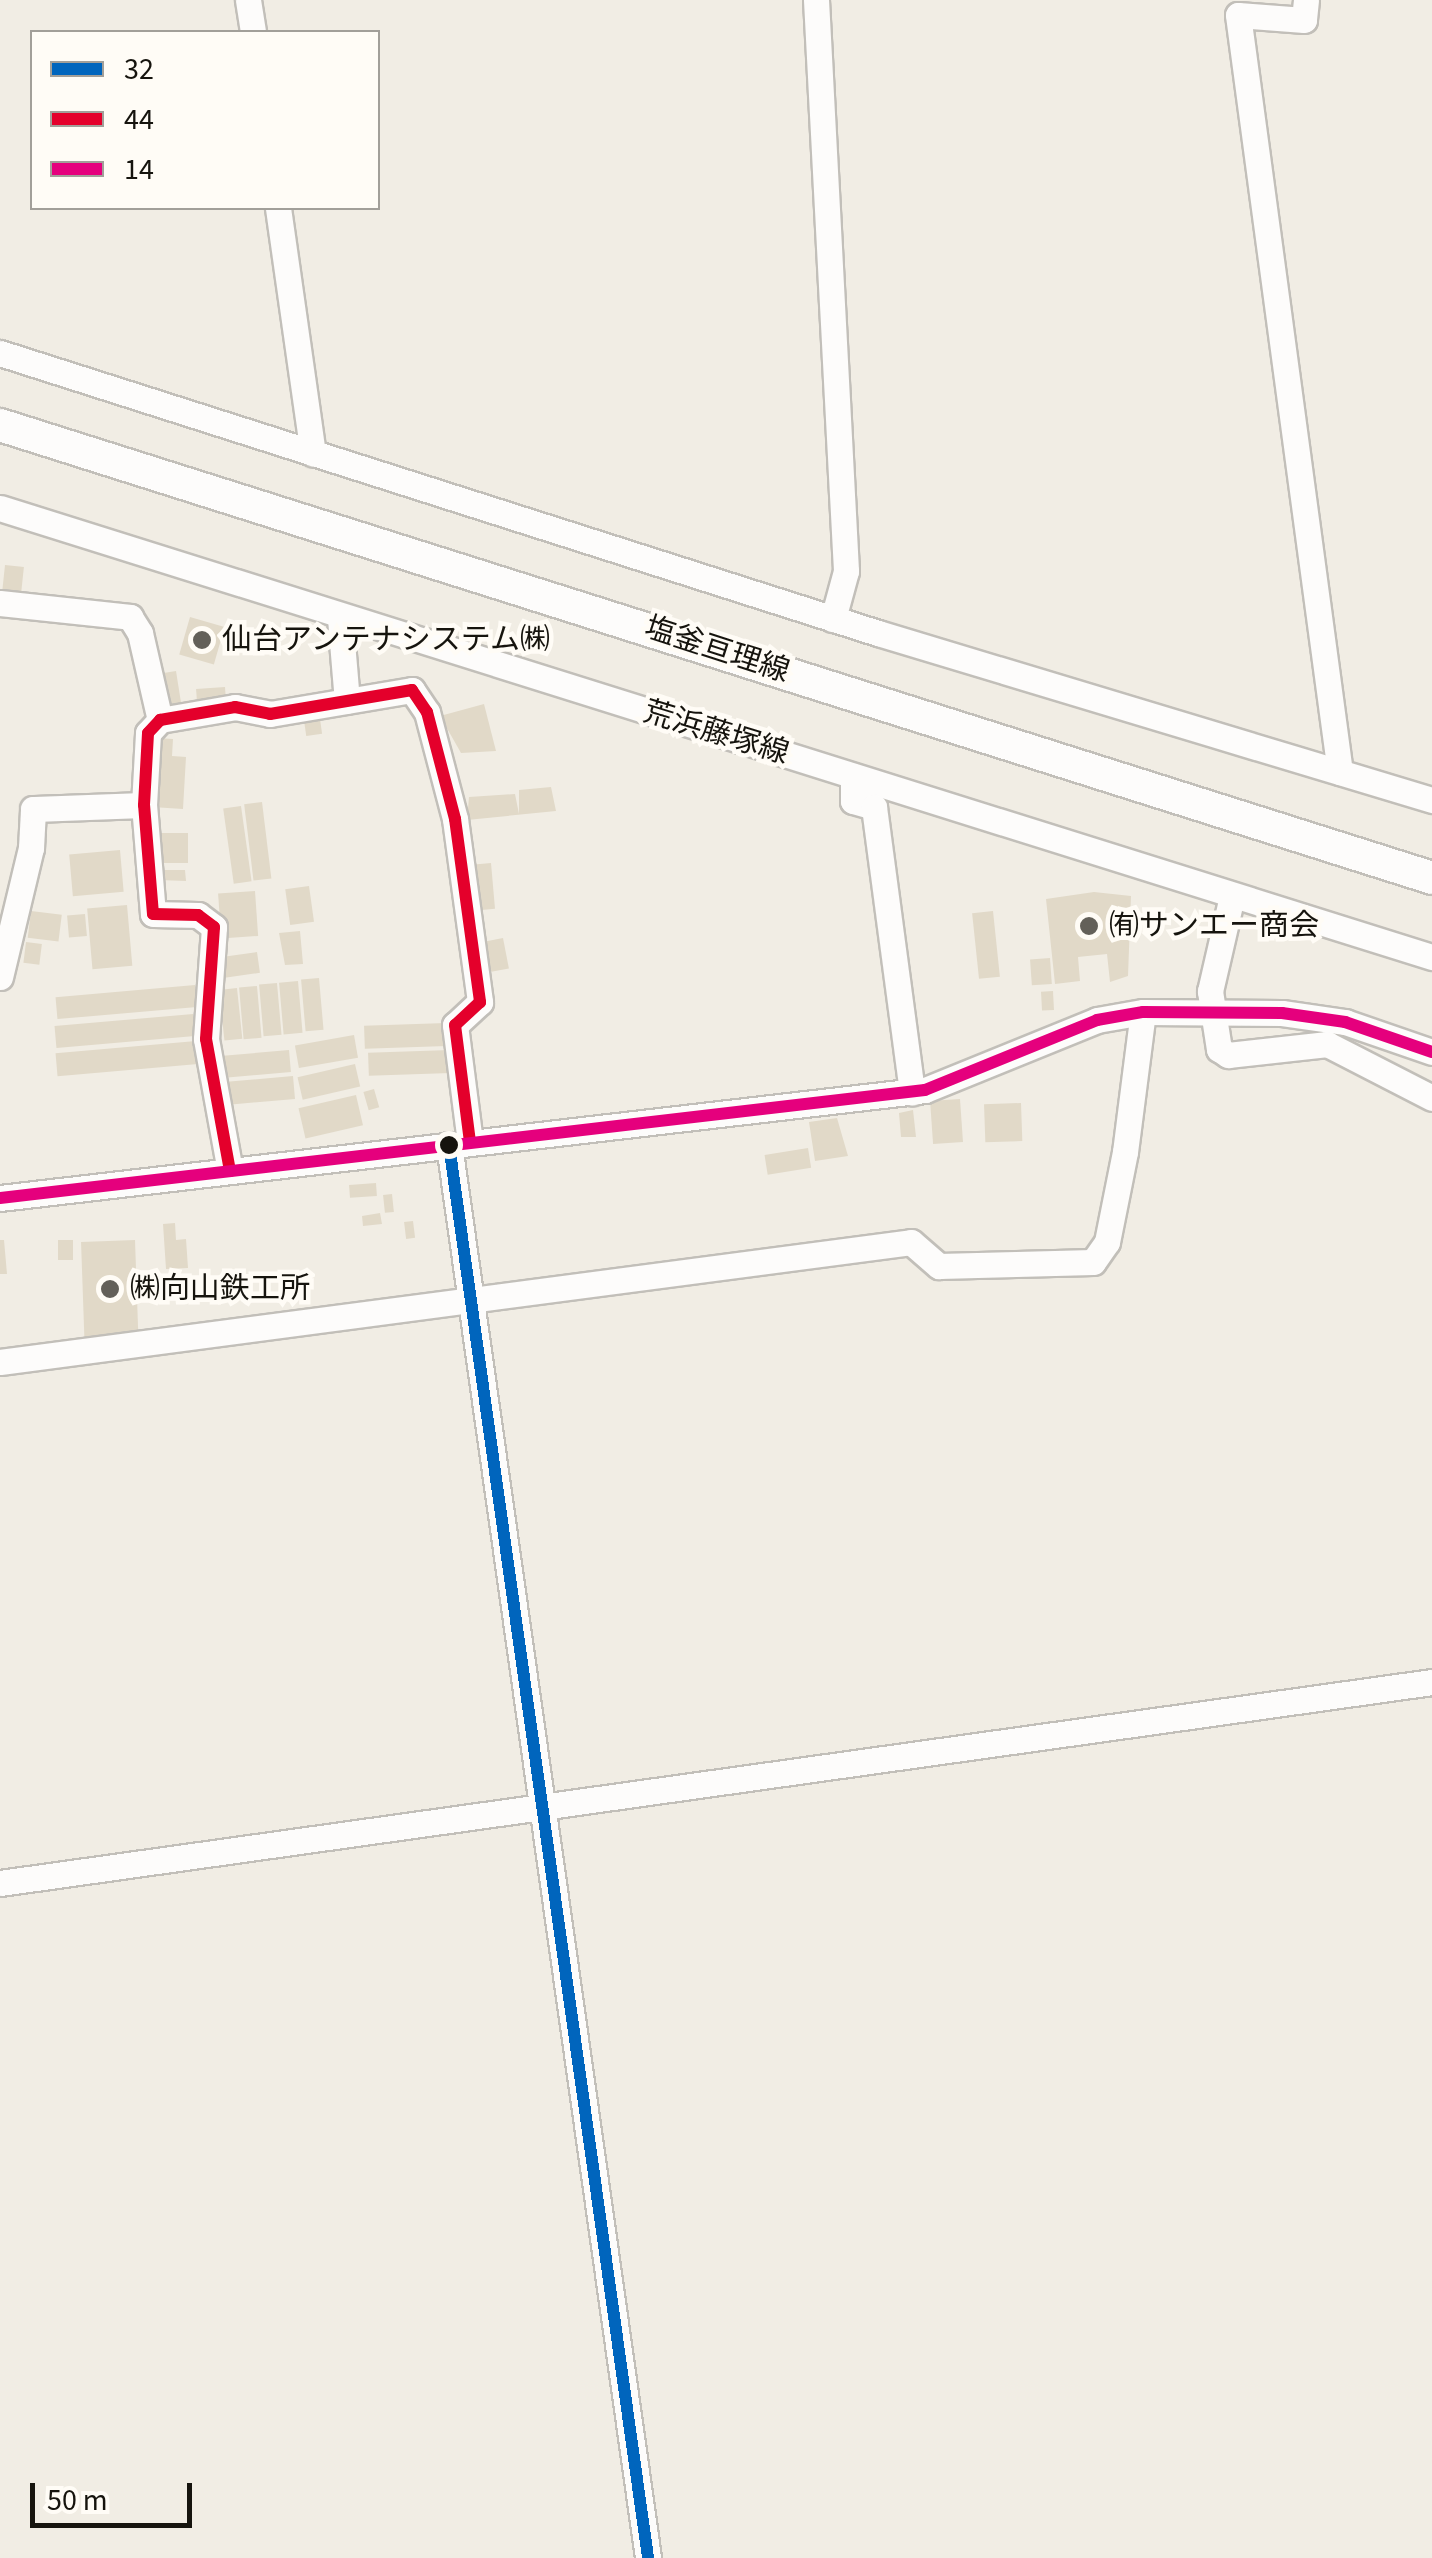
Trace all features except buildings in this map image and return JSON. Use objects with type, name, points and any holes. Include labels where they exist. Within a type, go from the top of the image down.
[{"type":"main road","name":"塩釜亘理線","points":[[0,425],[1432,878]]},
{"type":"street","points":[[248,0],[253,30]]},
{"type":"street","points":[[816,0],[846,571],[834,619]]},
{"type":"street","points":[[1306,0],[1304,20],[1238,15],[1340,772]]},
{"type":"street","points":[[278,210],[313,454]]},
{"type":"street","points":[[0,353],[834,619],[1432,800]]},
{"type":"street","name":"荒浜藤塚線","points":[[0,508],[340,618],[1432,957]]},
{"type":"street","points":[[0,603],[130,617],[140,633],[160,720]]},
{"type":"street","points":[[340,618],[347,701]]},
{"type":"street","points":[[230,1171],[206,1039],[214,926],[198,916],[154,914],[144,805],[148,733],[160,720],[235,707],[270,714],[412,690],[428,712],[455,819],[480,1002],[455,1024],[468,1297],[648,2558]]},
{"type":"street","points":[[853,776],[853,801],[874,807],[912,1092]]},
{"type":"street","points":[[0,977],[31,848],[33,808],[144,805]]},
{"type":"street","points":[[1232,896],[1215,954],[1210,1008],[1219,1049],[1228,1055],[1327,1044],[1432,1098]]},
{"type":"street","points":[[0,1198],[912,1092],[1097,1020],[1143,1012],[1210,1008],[1345,1022],[1432,1052]]},
{"type":"street","points":[[0,1362],[141,1348],[468,1297],[912,1242],[939,1266],[1093,1262],[1107,1242],[1125,1152],[1143,1012]]},
{"type":"street","points":[[0,1883],[1432,1682]]},
{"type":"transit line","name":"44","points":[[230,1171],[206,1039],[214,927],[198,915],[153,914],[144,805],[148,733],[160,720],[235,707],[270,714],[412,690],[427,712],[455,819],[480,1002],[455,1025],[470,1142]]},
{"type":"transit line","name":"14","points":[[0,1198],[925,1090],[1097,1020],[1143,1012],[1282,1013],[1345,1022],[1432,1052]]},
{"type":"transit line","name":"32","points":[[449,1145],[648,2558]]},
{"type":"place","name":"仙台アンテナシステム㈱","points":[[202,640]]},
{"type":"place","name":"㈲サンエー商会","points":[[1089,926]]},
{"type":"place","name":"㈱向山鉄工所","points":[[110,1289]]}]
